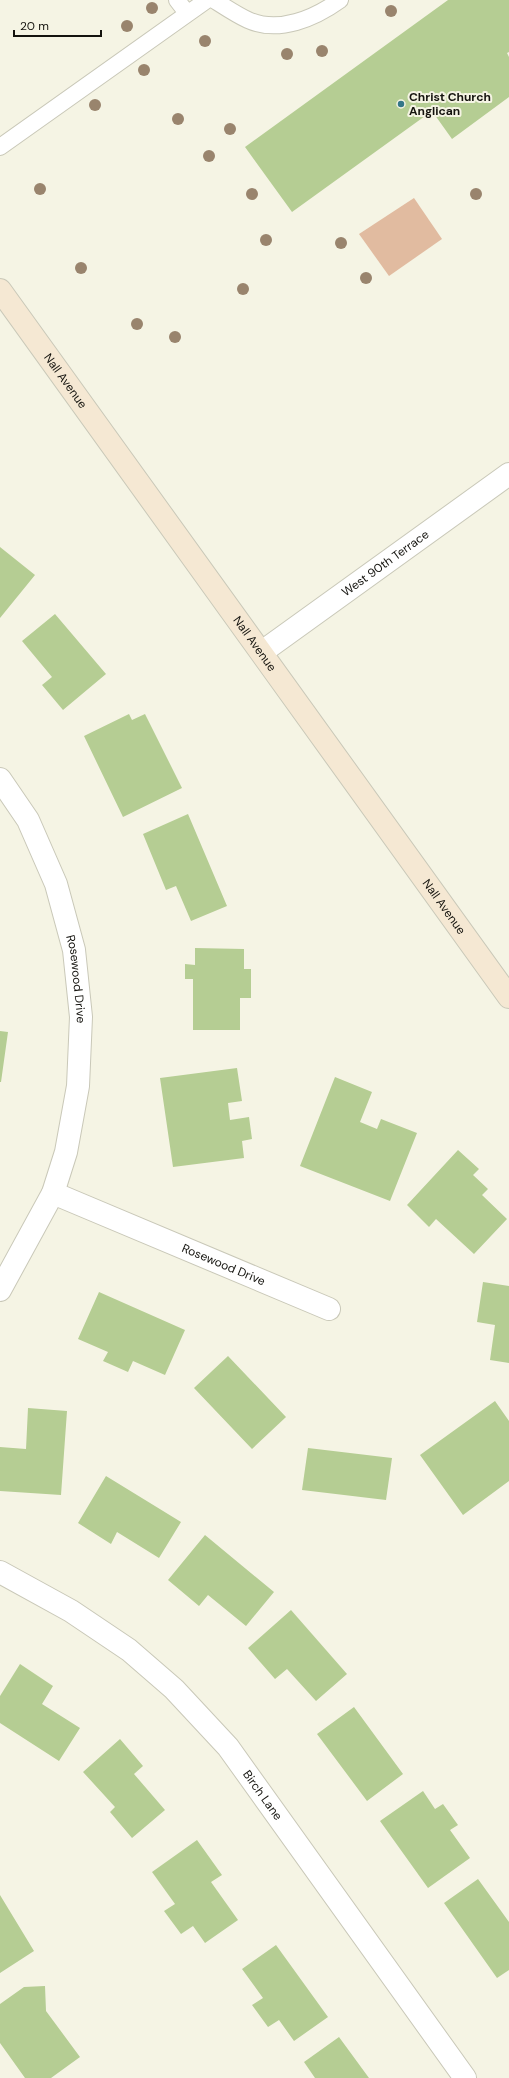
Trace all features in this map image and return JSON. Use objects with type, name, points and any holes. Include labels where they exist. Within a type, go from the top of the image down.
[{"type":"main road","name":"Nall Avenue","points":[[0,290],[509,997]]},
{"type":"street","name":"West 90th Terrace","points":[[262,652],[509,474]]},
{"type":"street","name":"Rosewood Drive","points":[[0,779],[28,820],[56,884],[74,950],[81,1017],[78,1086],[66,1152],[53,1193],[0,1290]]},
{"type":"street","name":"Rosewood Drive","points":[[53,1193],[329,1308]]},
{"type":"street","name":"Birch Lane","points":[[0,1572],[71,1611],[129,1650],[179,1695],[228,1748],[465,2078]]},
{"type":"lane","points":[[177,0],[187,13]]},
{"type":"lane","points":[[0,147],[207,0]]},
{"type":"lane","points":[[214,0],[249,20],[274,25],[293,23],[312,18],[340,0]]},
{"type":"shaded area","points":[[414,198],[442,239],[389,276],[359,234]]},
{"type":"building","name":"Christ Church Anglican","points":[[448,0],[509,0],[509,52],[507,53],[509,57],[509,97],[452,139],[432,111],[292,212],[245,147]]},
{"type":"building","points":[[0,547],[35,575],[0,618]]},
{"type":"building","points":[[55,614],[106,674],[63,710],[42,685],[52,677],[22,641]]},
{"type":"building","points":[[129,714],[132,720],[145,714],[182,788],[123,817],[84,736]]},
{"type":"building","points":[[188,814],[227,906],[191,921],[176,886],[166,890],[143,834]]},
{"type":"building","points":[[195,948],[244,949],[244,969],[251,969],[251,998],[240,998],[240,1030],[193,1030],[193,979],[185,979],[185,964],[195,965]]},
{"type":"building","points":[[0,1031],[8,1032],[1,1082],[0,1082]]},
{"type":"building","points":[[237,1068],[242,1101],[228,1103],[230,1120],[249,1117],[252,1139],[242,1141],[244,1158],[173,1167],[160,1078]]},
{"type":"building","points":[[335,1077],[372,1092],[360,1122],[377,1129],[381,1119],[417,1133],[390,1201],[300,1166]]},
{"type":"building","points":[[458,1150],[479,1169],[473,1175],[488,1189],[482,1195],[507,1219],[474,1254],[436,1219],[429,1227],[407,1205]]},
{"type":"building","points":[[483,1282],[509,1286],[509,1363],[490,1360],[495,1325],[477,1322]]},
{"type":"building","points":[[99,1292],[185,1330],[165,1375],[133,1361],[128,1372],[103,1361],[108,1352],[78,1339]]},
{"type":"building","points":[[228,1356],[286,1417],[252,1449],[194,1388]]},
{"type":"building","points":[[495,1401],[509,1421],[509,1481],[463,1515],[420,1455]]},
{"type":"building","points":[[28,1408],[67,1411],[61,1495],[0,1491],[0,1447],[26,1449]]},
{"type":"building","points":[[308,1448],[392,1458],[386,1500],[302,1490]]},
{"type":"building","points":[[106,1476],[181,1522],[159,1558],[117,1532],[111,1544],[78,1523]]},
{"type":"building","points":[[205,1535],[274,1592],[246,1626],[208,1595],[199,1606],[168,1580]]},
{"type":"building","points":[[291,1610],[347,1674],[316,1701],[287,1669],[275,1679],[248,1648]]},
{"type":"building","points":[[20,1664],[53,1686],[42,1704],[80,1728],[59,1761],[0,1723],[0,1696]]},
{"type":"building","points":[[354,1707],[403,1774],[367,1801],[317,1734]]},
{"type":"building","points":[[120,1739],[143,1766],[134,1774],[165,1810],[132,1838],[110,1812],[115,1807],[83,1772]]},
{"type":"building","points":[[423,1791],[435,1809],[443,1804],[458,1825],[450,1830],[470,1858],[428,1888],[380,1821]]},
{"type":"building","points":[[197,1840],[222,1875],[211,1882],[238,1920],[205,1943],[193,1926],[181,1934],[164,1911],[175,1904],[152,1872]]},
{"type":"building","points":[[478,1879],[509,1922],[509,1970],[497,1978],[444,1903]]},
{"type":"building","points":[[0,1895],[34,1951],[0,1973]]},
{"type":"building","points":[[276,1945],[328,2017],[294,2041],[279,2020],[268,2027],[252,2005],[263,1998],[242,1969]]},
{"type":"building","points":[[45,1986],[46,2011],[80,2057],[51,2078],[25,2078],[0,2043],[0,2004],[24,1987]]},
{"type":"building","points":[[339,2037],[369,2078],[315,2078],[304,2062]]},
{"type":"place","name":"Christ Church Anglican","points":[[401,104]]}]
